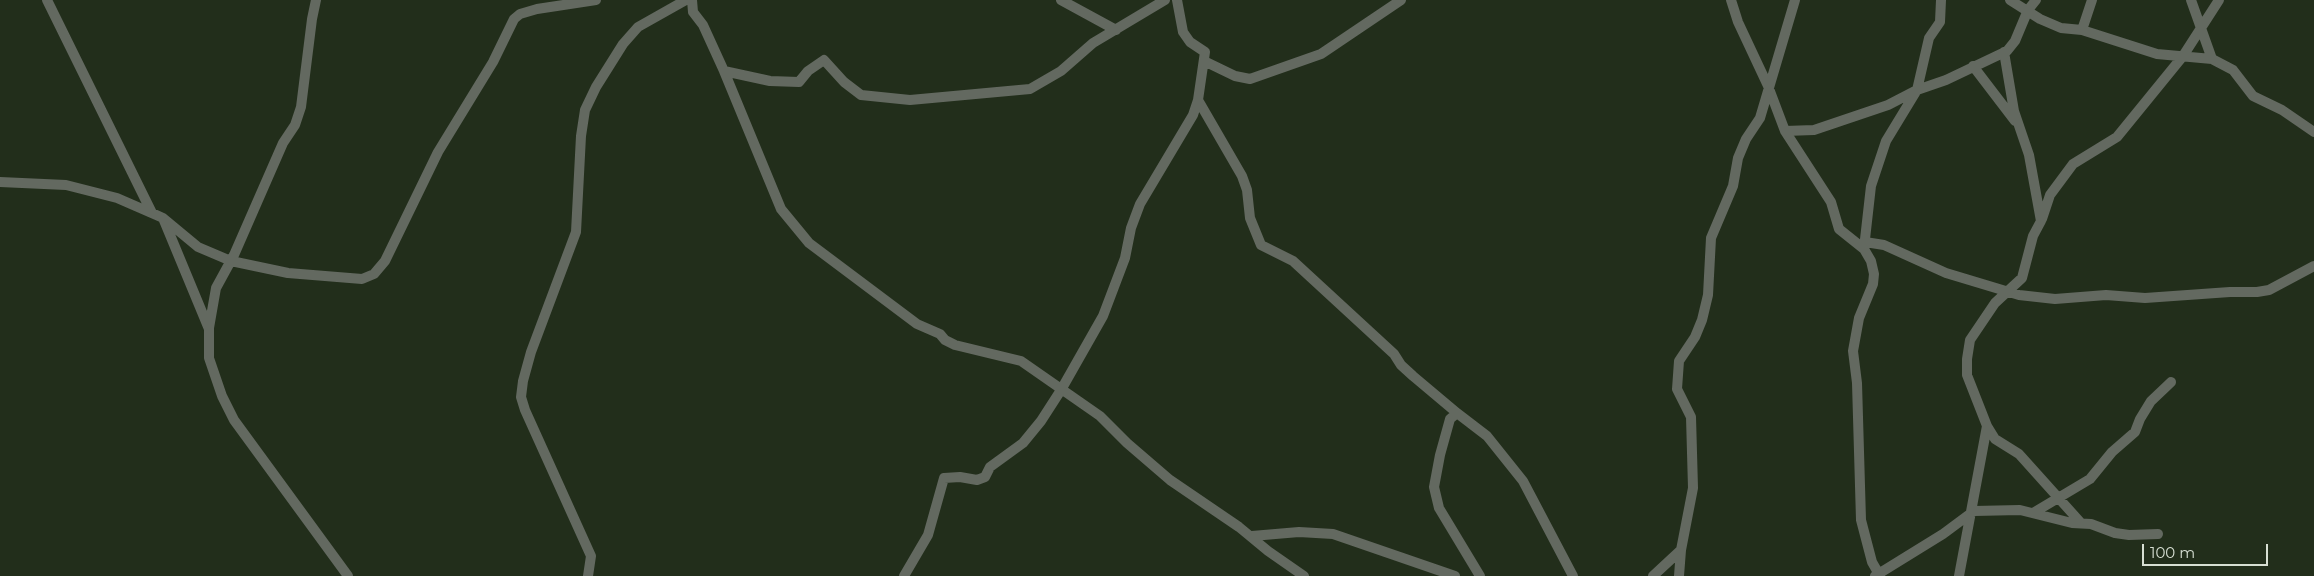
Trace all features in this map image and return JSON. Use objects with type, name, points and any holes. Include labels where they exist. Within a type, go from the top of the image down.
[{"type":"street","points":[[47,0],[152,213],[164,218],[209,329]]},
{"type":"street","points":[[316,0],[301,107],[295,125],[283,144],[231,261],[216,288],[209,329],[209,358],[222,396],[234,420],[348,576]]},
{"type":"street","points":[[0,182],[66,185],[117,198],[164,218],[198,248],[231,261],[288,273],[362,278],[374,274],[385,261],[438,152],[493,62],[514,19],[520,14],[537,9],[596,0]]},
{"type":"street","points":[[588,576],[591,556],[525,410],[521,397],[522,381],[576,232],[581,136],[585,110],[596,87],[623,44],[638,27],[686,0]]},
{"type":"street","points":[[692,0],[694,12],[724,71],[781,209],[809,243],[917,324],[940,334],[955,345],[1021,361],[1100,416],[1127,443],[1170,480],[1252,536],[1268,551],[1304,576]]},
{"type":"street","points":[[1061,0],[1116,30]]},
{"type":"street","points":[[724,71],[770,80],[799,82],[808,71],[824,60],[844,82],[860,95],[910,100],[993,94],[1030,89],[1061,71],[1093,43],[1164,0]]},
{"type":"street","points":[[904,576],[928,535],[944,478],[960,477],[976,480],[984,477],[990,467],[1023,443],[1041,421],[1061,390],[1103,316],[1125,258],[1131,228],[1140,204],[1193,115],[1198,100],[1205,52],[1190,42],[1183,32],[1177,0]]},
{"type":"street","points":[[1204,61],[1235,76],[1250,79],[1321,54],[1401,0]]},
{"type":"street","points":[[1731,0],[1738,22],[1768,86],[1785,131],[1831,202],[1839,230],[1864,245],[1884,245],[1946,273],[2008,292],[2055,299],[2106,295],[2145,298],[2257,292],[2269,290],[2314,266]]},
{"type":"street","points":[[1679,576],[1693,488],[1691,417],[1677,389],[1679,361],[1695,337],[1702,320],[1708,296],[1711,238],[1733,186],[1738,158],[1746,139],[1760,118],[1795,0]]},
{"type":"street","points":[[1941,0],[1940,22],[1929,38],[1917,90],[1886,141],[1871,186],[1864,245],[1874,274],[1873,284],[1859,318],[1853,351],[1857,383],[1859,502],[1866,543],[1877,575],[1943,534],[1974,511],[2020,510],[2072,523],[2091,524],[2115,533],[2128,535],[2158,534]]},
{"type":"street","points":[[2010,0],[2061,28],[2082,30],[2157,54],[2212,59],[2233,70],[2253,96],[2282,110],[2314,132]]},
{"type":"street","points":[[2025,0],[2028,10]]},
{"type":"street","points":[[1785,131],[1814,130],[1888,105],[1917,90],[1946,80],[2009,50],[2015,41],[2028,10],[2036,0]]},
{"type":"street","points":[[2082,30],[2092,0]]},
{"type":"street","points":[[2192,0],[2212,59]]},
{"type":"street","points":[[2081,523],[2019,454],[1995,439],[1987,426],[1967,375],[1970,340],[1995,303],[2022,278],[2033,236],[2050,196],[2073,164],[2117,138],[2183,56],[2219,0]]},
{"type":"street","points":[[2004,52],[2014,111],[2029,155],[2041,221]]},
{"type":"street","points":[[1973,66],[2020,128]]},
{"type":"street","points":[[1198,100],[1242,176],[1247,190],[1250,218],[1261,245],[1292,261],[1394,354],[1401,365],[1413,376],[1487,436],[1523,481],[1573,576]]},
{"type":"street","points":[[2033,513],[2090,479],[2112,452],[2135,432],[2140,419],[2151,401],[2171,382]]},
{"type":"street","points":[[1457,413],[1450,419],[1434,487],[1440,508],[1480,576]]},
{"type":"street","points":[[1959,576],[1987,426]]},
{"type":"street","points":[[1252,536],[1299,532],[1333,534],[1454,576]]},
{"type":"street","points":[[1653,576],[1682,550]]}]
